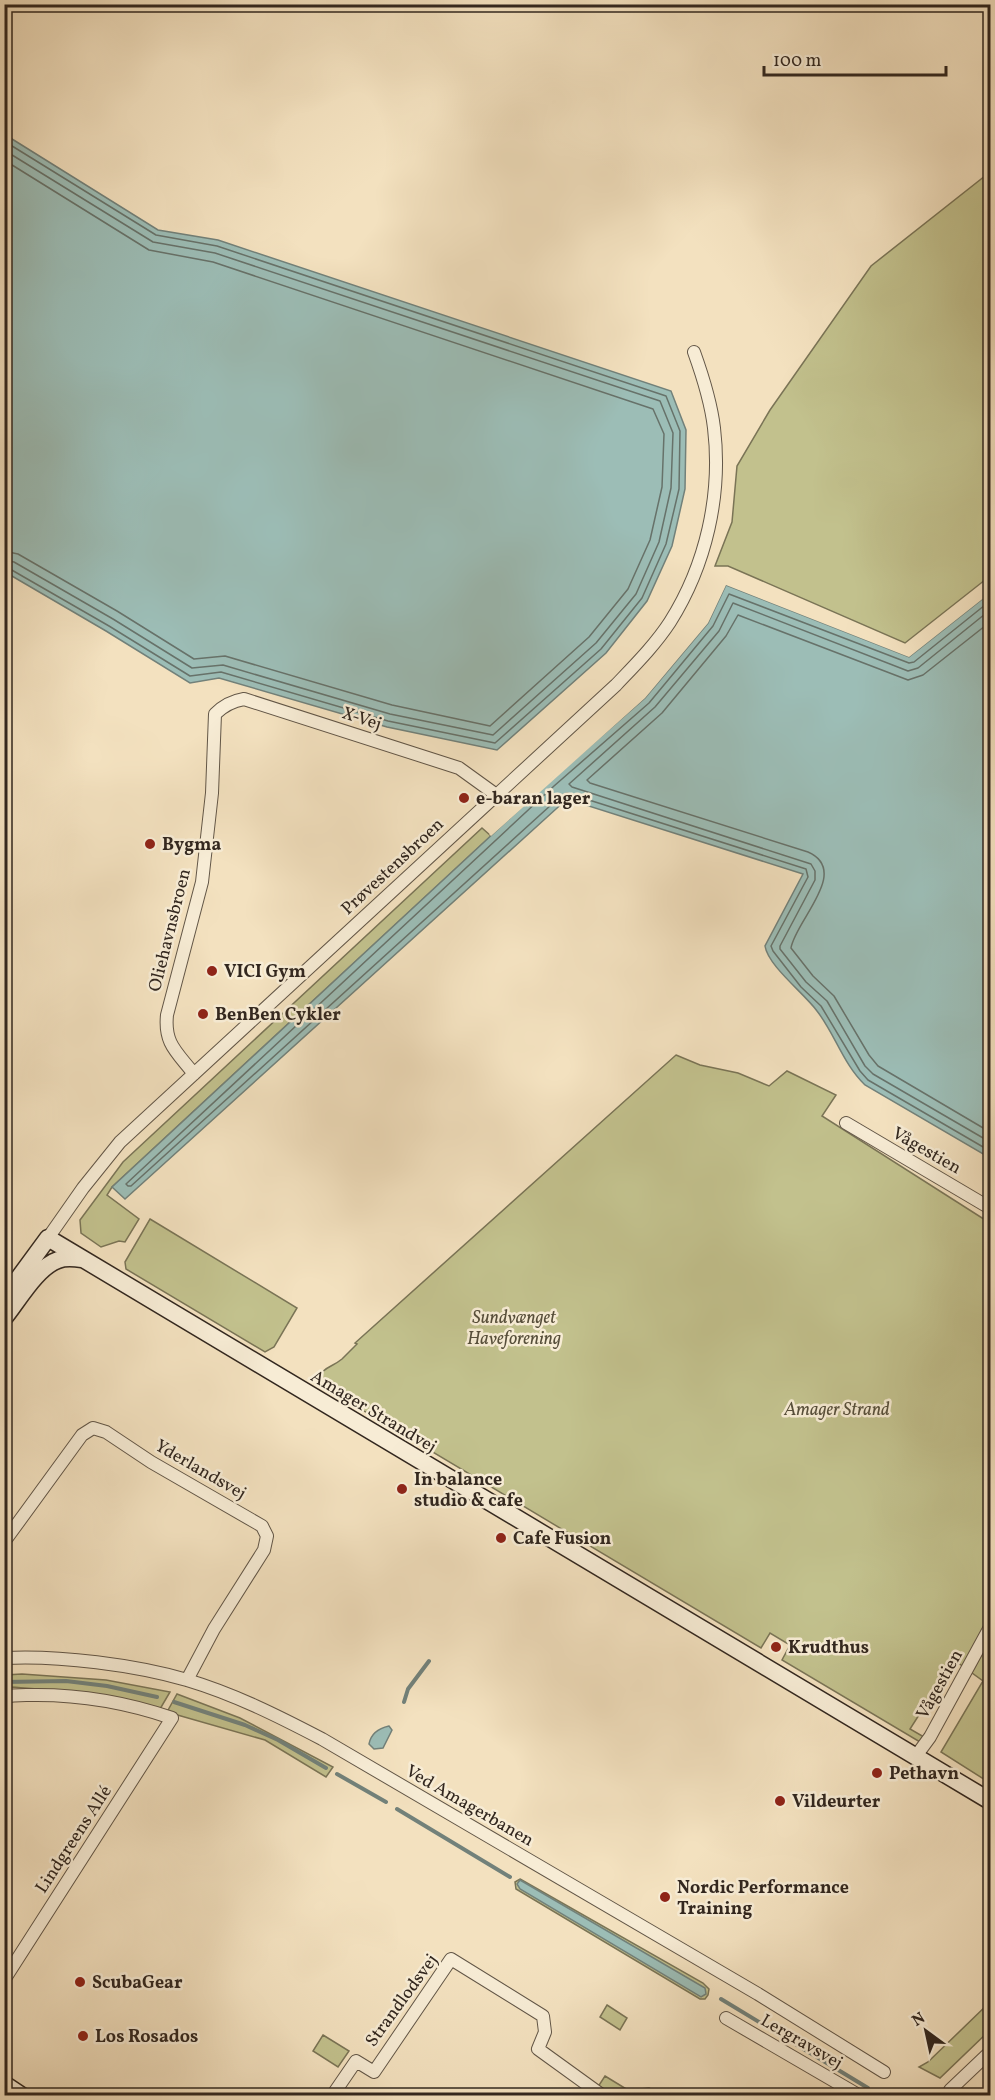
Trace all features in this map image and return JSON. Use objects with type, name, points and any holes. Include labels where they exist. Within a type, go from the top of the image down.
[{"type":"street","name":"Prøvestensbroen","points":[[48,1238],[83,1188],[120,1142],[645,656],[669,623],[689,587],[704,548],[712,509],[716,468],[714,427],[706,387],[694,352]]},
{"type":"street","name":"X-Vej","points":[[215,714],[223,706],[244,699],[459,768],[495,794]]},
{"type":"street","name":"Oliehavnsbroen","points":[[194,1074],[170,1044],[165,1031],[166,1014],[202,882],[212,793],[215,714]]},
{"type":"street","name":"Vågestien","points":[[846,1124],[990,1208]]},
{"type":"street","name":"Amager Strandvej","points":[[48,1238],[990,1801]]},
{"type":"street","points":[[4,1298],[48,1238]]},
{"type":"street","points":[[4,1318],[39,1273],[49,1264],[58,1259],[82,1259]]},
{"type":"street","name":"Yderlandsvej","points":[[4,1542],[82,1436],[93,1428],[106,1432],[151,1462],[262,1526],[267,1536],[264,1550],[214,1629],[187,1680]]},
{"type":"street","name":"Vågestien","points":[[916,1756],[930,1737],[990,1627]]},
{"type":"street","name":"Ved Amagerbanen","points":[[4,1658],[68,1660],[130,1668],[187,1680],[266,1710],[322,1739],[758,1994],[884,2072]]},
{"type":"street","name":"Lindgreens Allé","points":[[4,1697],[13,1695],[85,1697],[129,1704],[172,1718],[4,1980]]},
{"type":"street","name":"Strandlodsvej","points":[[332,2096],[356,2061],[374,2072],[451,1959],[543,2016],[545,2032],[538,2049],[603,2096]]},
{"type":"street","name":"Lergravsvej","points":[[726,2018],[860,2096]]},
{"type":"street","points":[[950,2090],[990,2052]]},
{"type":"street","points":[[4,2084],[22,2096]]},
{"type":"green space","points":[[990,172],[990,576],[905,643],[728,566],[715,566],[732,522],[737,466],[770,410],[871,266]]},
{"type":"green space","points":[[482,828],[491,836],[112,1187],[107,1195],[139,1219],[125,1242],[119,1241],[101,1247],[81,1233],[80,1220],[123,1162]]},
{"type":"green space","points":[[676,1055],[700,1065],[738,1073],[769,1086],[787,1071],[836,1095],[822,1116],[990,1223],[990,1783],[941,1752],[983,1681],[954,1660],[910,1729],[924,1737],[920,1742],[782,1660],[790,1645],[770,1633],[761,1648],[317,1383],[324,1370],[342,1359],[357,1344],[355,1343]]},
{"type":"green space","points":[[150,1219],[297,1308],[274,1347],[265,1352],[126,1269],[125,1262]]},
{"type":"green space","points":[[22,1674],[106,1680],[170,1692],[160,1709],[124,1699],[87,1693],[11,1687],[5,1690],[5,1675]]},
{"type":"green space","points":[[177,1694],[240,1718],[333,1767],[326,1777],[265,1740],[167,1712]]},
{"type":"green space","points":[[520,1879],[703,1983],[709,1989],[708,1995],[705,1999],[700,1999],[516,1889],[515,1882]]},
{"type":"green space","points":[[990,2002],[990,2030],[940,2078],[919,2067],[928,2062]]},
{"type":"green space","points":[[607,2005],[627,2018],[620,2030],[600,2017]]},
{"type":"green space","points":[[323,2035],[349,2051],[338,2067],[313,2051]]},
{"type":"green space","points":[[605,2076],[636,2095],[641,2089],[649,2088],[657,2095],[592,2096]]},
{"type":"water","points":[[4,134],[158,230],[218,240],[671,391],[686,430],[685,489],[672,546],[647,601],[606,653],[497,750],[387,727],[219,678],[190,683],[5,572]]},
{"type":"water","points":[[726,585],[909,657],[990,593],[990,1158],[865,1085],[851,1068],[817,1011],[773,962],[765,946],[803,874],[567,799],[125,1199],[112,1187],[550,781],[645,698],[708,623]]},
{"type":"water","points":[[389,1726],[392,1730],[383,1748],[374,1749],[369,1744],[372,1737],[379,1730]]},
{"type":"water","points":[[520,1880],[705,1988],[706,1994],[701,1997],[520,1889],[517,1884]]},
{"type":"pier","points":[[725,582],[909,654],[990,590],[990,593],[909,657],[726,585],[708,623],[645,698],[491,836],[489,834],[643,696],[705,621]]},
{"type":"waterway","points":[[404,1702],[408,1689],[429,1661]]},
{"type":"waterway","points":[[4,1682],[66,1681],[107,1686],[157,1697]]},
{"type":"waterway","points":[[174,1702],[245,1725],[278,1740],[326,1768]]},
{"type":"waterway","points":[[337,1774],[386,1802]]},
{"type":"waterway","points":[[397,1809],[510,1877]]},
{"type":"waterway","points":[[721,1999],[868,2088]]},
{"type":"place","name":"e-baran lager","points":[[464,798]]},
{"type":"place","name":"Bygma","points":[[150,844]]},
{"type":"place","name":"VICI Gym","points":[[212,971]]},
{"type":"place","name":"BenBen Cykler","points":[[203,1014]]},
{"type":"place","name":"In balance studio & cafe","points":[[402,1489]]},
{"type":"place","name":"Cafe Fusion","points":[[501,1538]]},
{"type":"place","name":"Krudthus","points":[[776,1647]]},
{"type":"place","name":"Pethavn","points":[[877,1773]]},
{"type":"place","name":"Vildeurter","points":[[780,1801]]},
{"type":"place","name":"Nordic Performance Training","points":[[665,1897]]},
{"type":"place","name":"ScubaGear","points":[[80,1982]]},
{"type":"place","name":"Los Rosados","points":[[83,2036]]},
{"type":"park label","name":"Sundvænget Haveforening","points":[[514,1327]]},
{"type":"park label","name":"Amager Strand","points":[[837,1409]]}]
